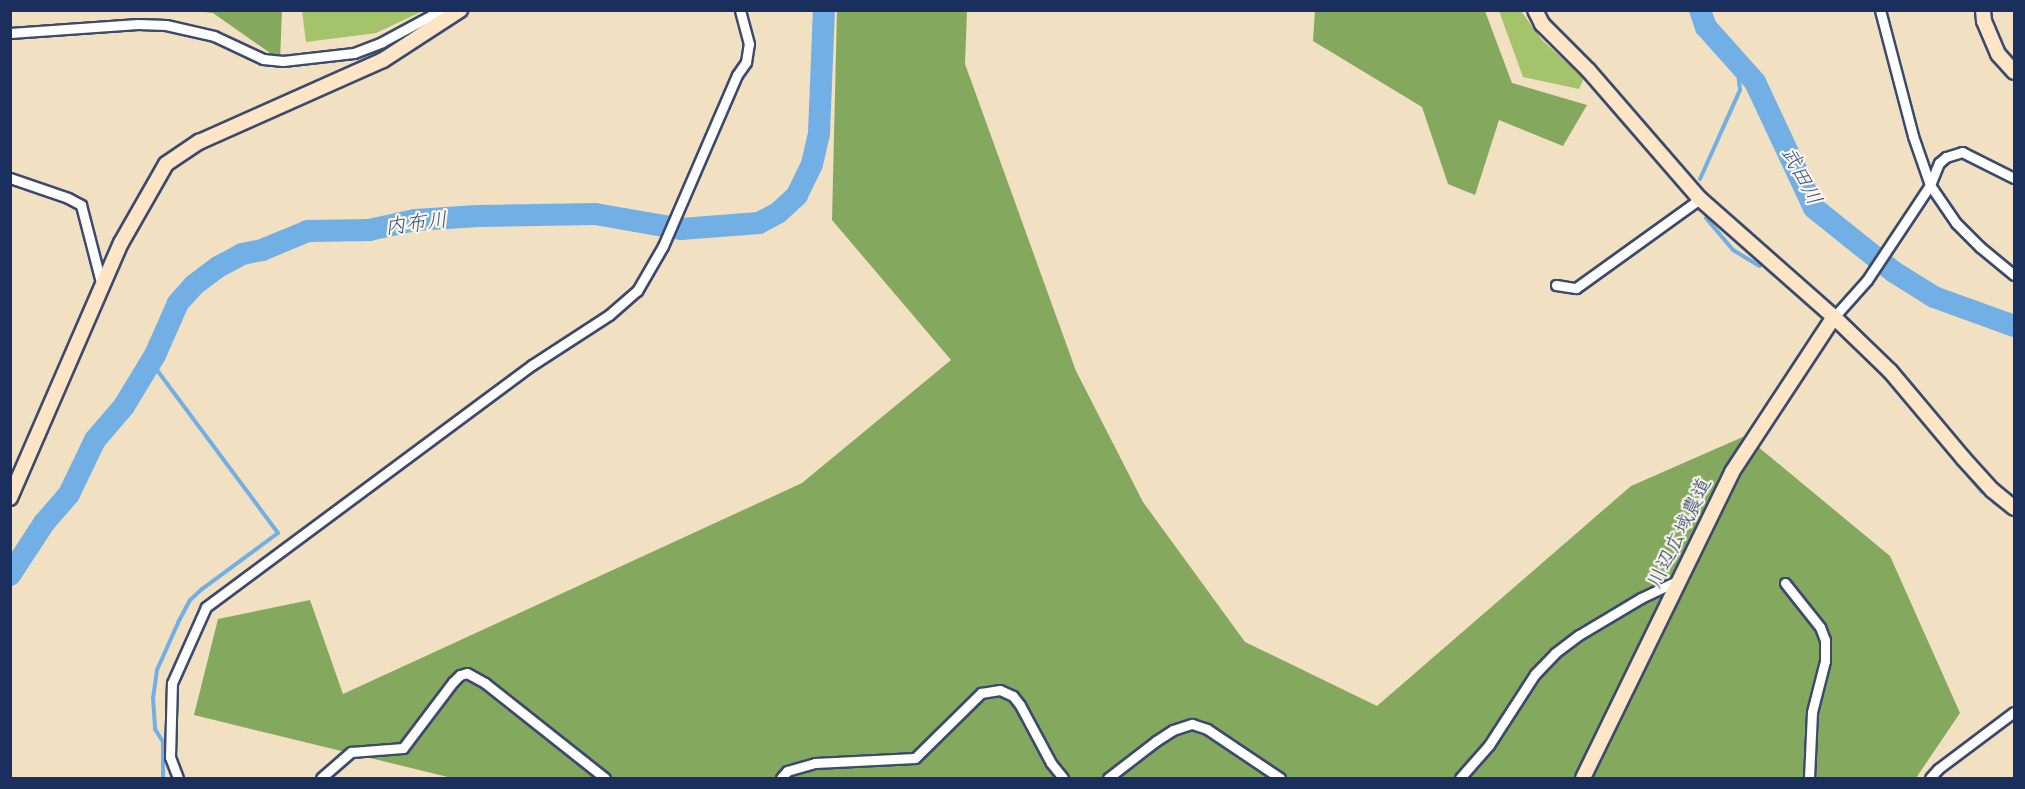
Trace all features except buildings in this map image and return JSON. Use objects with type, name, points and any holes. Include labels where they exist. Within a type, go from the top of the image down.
[{"type":"street","points":[[178,778],[170,757],[172,683],[206,607],[532,365],[609,315],[637,291],[663,246],[738,75],[746,62],[749,44],[740,10]]},
{"type":"street","points":[[1535,10],[1542,24],[1589,71],[1700,198],[1834,317],[1890,371],[1992,490],[2014,505]]},
{"type":"street","points":[[1880,10],[1913,136],[1930,185],[1956,223],[1980,247],[2014,275]]},
{"type":"street","points":[[1983,10],[1984,21],[1998,54],[2014,72]]},
{"type":"street","points":[[10,33],[138,24],[166,25],[214,36],[263,59],[283,61],[354,53],[382,42],[434,14],[460,11]]},
{"type":"street","points":[[10,498],[121,243],[166,164],[200,142],[383,60],[460,11]]},
{"type":"street","points":[[1834,317],[1868,280],[1930,185],[1939,163],[1957,152],[1976,158],[2014,178]]},
{"type":"street","points":[[10,178],[68,198],[81,205],[102,287]]},
{"type":"street","points":[[1556,285],[1576,288],[1700,198]]},
{"type":"street","name":"川辺広域農道","points":[[1583,778],[1732,472],[1834,317]]},
{"type":"street","points":[[1460,778],[1489,745],[1535,674],[1555,653],[1579,635],[1641,598],[1679,580]]},
{"type":"street","points":[[1785,583],[1820,627],[1825,640],[1825,661],[1812,712],[1809,778]]},
{"type":"street","points":[[321,778],[351,752],[404,748],[453,682],[460,675],[467,673],[485,683],[605,778]]},
{"type":"street","points":[[781,778],[787,771],[815,763],[909,761],[915,758],[981,693],[1000,690],[1013,696],[1020,705],[1051,763],[1063,778]]},
{"type":"street","points":[[1930,778],[1938,768],[2014,712]]},
{"type":"street","points":[[1108,778],[1173,730],[1192,724],[1207,729],[1280,778]]},
{"type":"green space","points":[[302,10],[423,11],[376,33],[306,42]]},
{"type":"green space","points":[[837,10],[967,11],[965,64],[1076,371],[1143,502],[1245,642],[1377,706],[1631,486],[1745,436],[1890,556],[1960,713],[1916,778],[452,778],[194,715],[218,619],[310,600],[343,694],[802,483],[951,360],[832,220]]},
{"type":"green space","points":[[194,11],[282,11],[280,60],[213,13]]},
{"type":"green space","points":[[1315,11],[1485,11],[1512,83],[1587,105],[1563,146],[1499,120],[1475,195],[1448,184],[1422,107],[1313,41]]},
{"type":"green space","points":[[1499,11],[1521,11],[1542,40],[1584,78],[1579,89],[1523,77]]},
{"type":"waterway","name":"内布川","points":[[10,575],[44,523],[69,494],[95,440],[124,406],[155,355],[178,303],[194,285],[218,267],[242,254],[262,250],[308,231],[369,230],[415,220],[478,216],[595,214],[681,229],[759,223],[778,213],[797,195],[812,164],[819,133],[824,10]]},
{"type":"waterway","name":"武田川","points":[[1700,10],[1706,27],[1755,82],[1814,208],[1894,272],[1934,297],[2014,326]]},
{"type":"waterway","points":[[1700,179],[1740,90],[1737,61]]},
{"type":"waterway","points":[[1706,218],[1733,250],[1760,266]]},
{"type":"waterway","points":[[1859,350],[1899,392]]},
{"type":"waterway","points":[[151,362],[278,533],[202,589],[190,600],[178,623],[157,670],[153,698],[155,729],[163,742],[163,778]]},
{"type":"waterway","points":[[1927,426],[1982,492]]},
{"type":"waterway","points":[[1994,502],[2014,516]]}]
